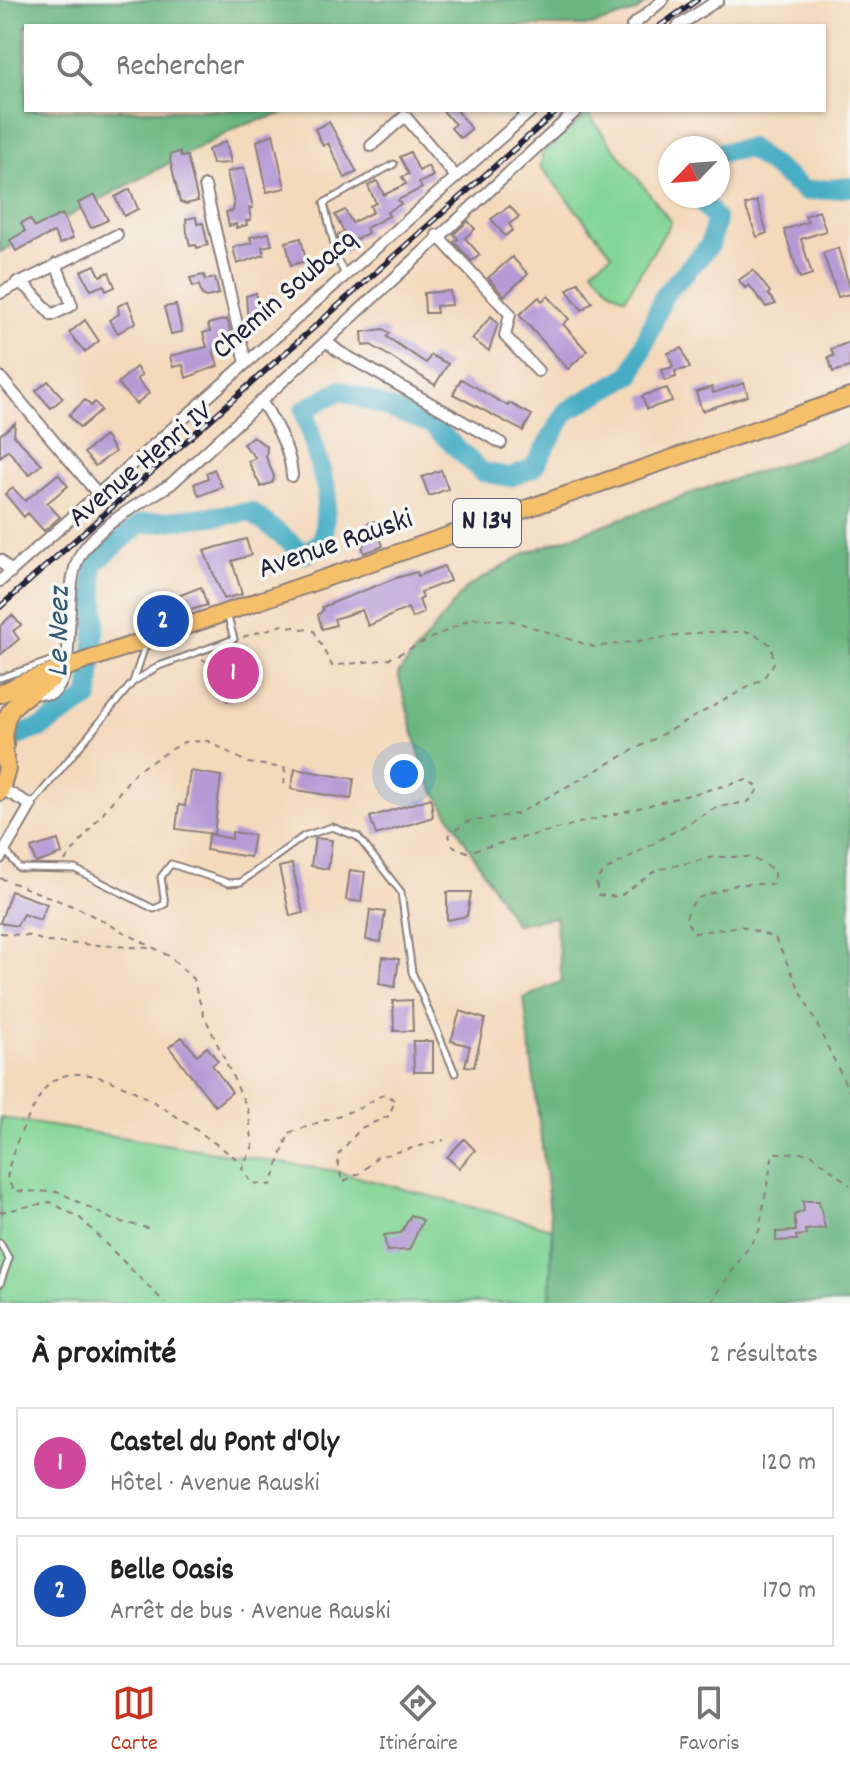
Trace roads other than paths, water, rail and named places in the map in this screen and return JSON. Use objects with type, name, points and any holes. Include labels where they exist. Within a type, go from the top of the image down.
[{"type":"main road","name":"Avenue Rauski","points":[[0,694],[71,663],[124,649],[850,397]]},
{"type":"main road","name":"Avenue Rauski","points":[[2,734],[10,708],[71,663]]},
{"type":"main road","points":[[1,790],[7,769],[2,734]]},
{"type":"street","points":[[634,24],[663,0]]},
{"type":"street","points":[[681,24],[718,0]]},
{"type":"street","name":"Chemin Soubacq","points":[[0,581],[530,112]]},
{"type":"street","name":"Avenue Henri IV","points":[[71,663],[71,586],[80,554],[121,516],[171,484],[437,235],[575,112]]},
{"type":"street","points":[[371,146],[405,116],[456,177]]},
{"type":"street","points":[[205,186],[246,363]]},
{"type":"street","points":[[0,293],[117,235]]},
{"type":"street","points":[[437,235],[510,314],[505,336],[538,371]]},
{"type":"street","points":[[17,282],[28,288],[52,315],[72,305],[56,264]]},
{"type":"street","points":[[326,341],[338,351],[501,443]]},
{"type":"street","points":[[0,377],[98,494]]},
{"type":"street","points":[[261,401],[273,419],[291,465],[292,476]]},
{"type":"street","points":[[0,560],[11,572]]},
{"type":"street","points":[[1,790],[31,805],[2,854]]},
{"type":"lane","points":[[346,276],[338,261],[324,203],[394,164]]},
{"type":"lane","points":[[31,805],[133,682],[159,666],[234,639],[226,613]]},
{"type":"lane","points":[[133,682],[146,641]]},
{"type":"lane","points":[[0,678],[46,663],[71,663]]},
{"type":"lane","points":[[46,663],[71,663]]},
{"type":"lane","points":[[2,854],[19,868],[75,869],[154,909],[165,904],[161,877],[171,864],[229,883],[241,882],[304,836],[332,827],[358,837],[401,892],[412,972],[455,1073]]},
{"type":"lane","points":[[0,1243],[9,1259],[0,1284]]},
{"type":"waterway","name":"Le Neez","points":[[730,151],[749,148],[805,191],[850,187]]},
{"type":"waterway","name":"Le Neez","points":[[0,742],[40,728],[89,698],[96,619],[92,565],[140,524],[251,512],[305,554],[323,540],[327,492],[304,410],[340,390],[431,424],[482,472],[510,477],[533,468],[567,411],[632,374],[664,295],[710,245],[716,220],[708,208]]},
{"type":"railway","points":[[663,24],[697,0]]},
{"type":"railway","points":[[0,607],[556,112]]},
{"type":"place","name":"Belle Oasis","points":[[163,621]]},
{"type":"place","name":"Castel du Pont d'Oly","points":[[233,673]]}]
